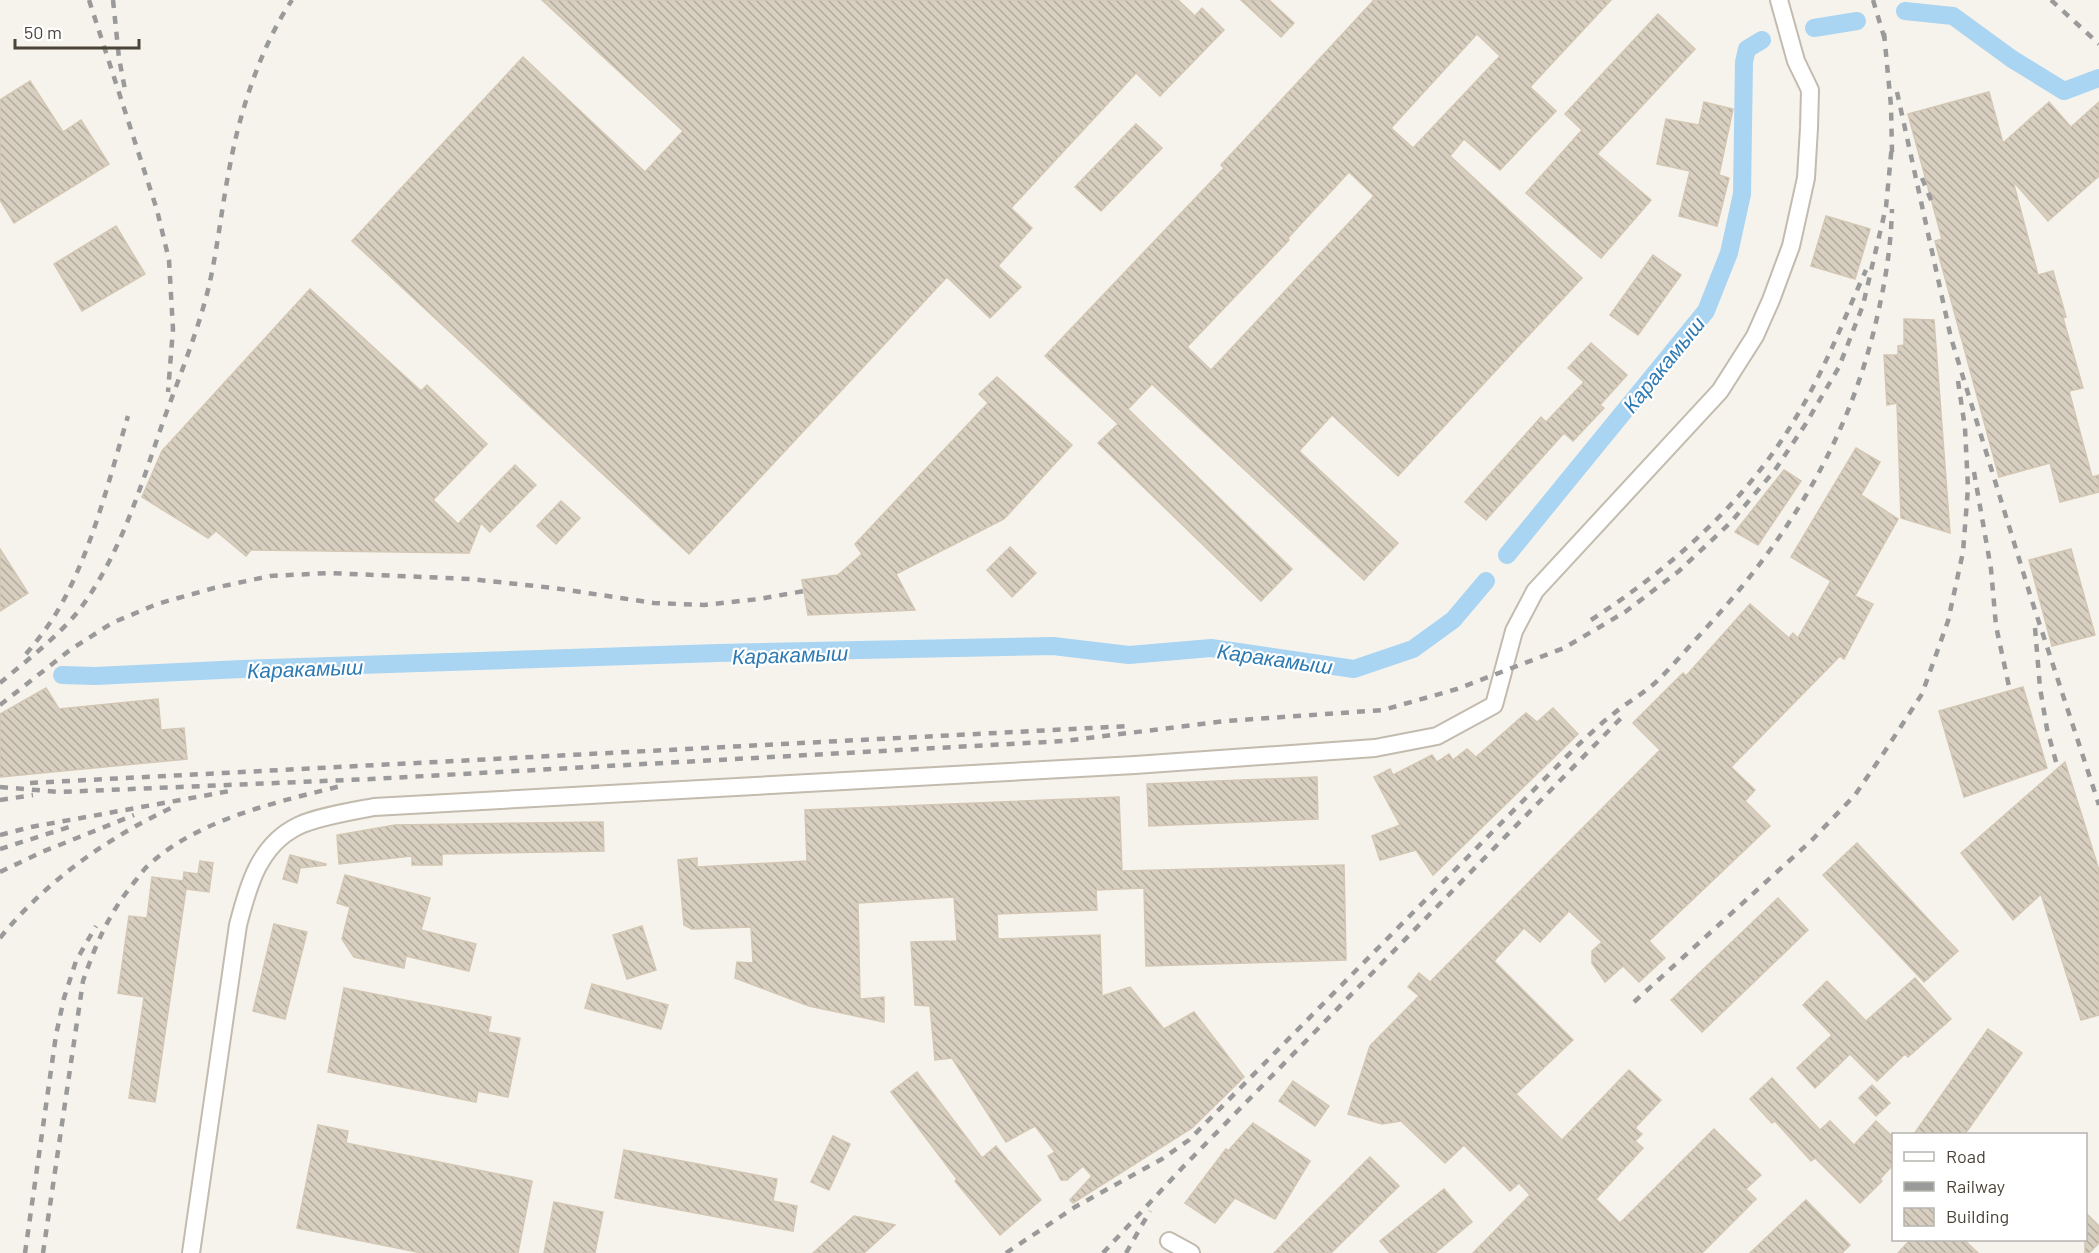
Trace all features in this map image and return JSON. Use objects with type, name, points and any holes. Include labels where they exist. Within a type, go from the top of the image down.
[{"type":"street","points":[[190,1253],[238,925],[246,892],[256,870],[273,843],[299,825],[374,807],[1135,765],[1375,748],[1437,736],[1494,705],[1514,631],[1535,591],[1720,391],[1755,336],[1771,300],[1794,235],[1806,178],[1809,128],[1810,90],[1796,61],[1779,0]]},
{"type":"street","points":[[1169,1241],[1191,1253]]},
{"type":"building","points":[[542,0],[1178,0],[1195,16],[1202,8],[1224,30],[1160,96],[1136,73],[1011,208],[1032,228],[998,266],[1021,287],[990,318],[947,277],[689,554],[352,241],[523,57],[645,172],[683,131]]},
{"type":"building","points":[[1241,0],[1269,0],[1294,23],[1281,37]]},
{"type":"building","points":[[1374,0],[1611,0],[1530,87],[1556,111],[1500,170],[1464,139],[1450,156],[1582,278],[1398,476],[1332,415],[1299,451],[1398,543],[1364,580],[1152,384],[1128,409],[1292,569],[1261,601],[1098,443],[1118,424],[1045,356],[1224,168],[1221,165]],"holes":[[[1477,34],[1500,56],[1413,148],[1391,128]],[[1349,172],[1374,196],[1211,370],[1187,347],[1289,240],[1288,238]]]},
{"type":"building","points":[[1658,14],[1695,49],[1597,154],[1651,200],[1601,258],[1526,193],[1582,130],[1565,114]]},
{"type":"building","points":[[30,81],[63,132],[81,120],[109,164],[14,223],[0,200],[0,100]]},
{"type":"building","points":[[1989,92],[2003,143],[2049,102],[2071,127],[2099,102],[2099,176],[2048,221],[2013,181],[2038,275],[2053,271],[2066,317],[2063,318],[2083,388],[2069,391],[2092,477],[2099,475],[2099,492],[2060,502],[2050,463],[1999,477],[1935,241],[1942,239],[1908,114]]},
{"type":"building","points":[[1704,102],[1733,109],[1719,175],[1729,178],[1717,226],[1679,216],[1690,171],[1657,164],[1666,119],[1699,125]]},
{"type":"building","points":[[1136,124],[1162,148],[1101,211],[1075,187]]},
{"type":"building","points":[[1826,216],[1870,229],[1855,279],[1811,266]]},
{"type":"building","points":[[116,226],[145,274],[82,311],[54,264]]},
{"type":"building","points":[[1653,255],[1681,275],[1638,335],[1610,315]]},
{"type":"building","points":[[310,289],[421,391],[427,385],[487,444],[433,500],[458,524],[515,465],[536,485],[490,532],[481,523],[469,553],[251,550],[246,556],[216,531],[208,538],[142,497],[162,451]]},
{"type":"building","points":[[1904,319],[1934,320],[1950,533],[1901,518],[1897,403],[1887,405],[1884,355],[1898,355],[1898,346],[1904,345]]},
{"type":"building","points":[[1591,343],[1627,375],[1600,405],[1604,408],[1573,441],[1564,433],[1486,520],[1465,502],[1541,417],[1546,422],[1584,382],[1568,368]]},
{"type":"building","points":[[997,377],[1072,445],[1004,519],[896,574],[915,610],[808,615],[802,580],[838,575],[862,554],[855,544],[988,403],[979,394]]},
{"type":"building","points":[[1856,448],[1880,462],[1861,495],[1898,519],[1855,596],[1873,604],[1844,659],[1840,656],[1731,767],[1755,790],[1745,801],[1770,826],[1649,941],[1665,958],[1639,982],[1623,966],[1605,982],[1592,963],[1592,951],[1602,942],[1569,911],[1540,942],[1524,928],[1494,961],[1573,1040],[1516,1094],[1562,1140],[1629,1070],[1661,1100],[1635,1128],[1642,1134],[1635,1141],[1643,1148],[1596,1199],[1620,1223],[1714,1129],[1761,1175],[1746,1189],[1756,1199],[1702,1253],[1473,1253],[1530,1195],[1519,1183],[1510,1191],[1464,1145],[1445,1163],[1401,1121],[1382,1124],[1348,1114],[1370,1046],[1419,996],[1408,987],[1419,973],[1430,982],[1660,750],[1633,723],[1683,673],[1686,676],[1750,604],[1789,638],[1793,633],[1798,638],[1831,581],[1791,557]]},
{"type":"building","points":[[1784,470],[1801,481],[1758,545],[1735,532]]},
{"type":"building","points":[[561,501],[580,518],[556,544],[537,526]]},
{"type":"building","points":[[1010,547],[1036,573],[1012,597],[987,570]]},
{"type":"building","points":[[0,549],[28,593],[0,611]]},
{"type":"building","points":[[2071,549],[2095,635],[2052,646],[2029,560]]},
{"type":"building","points":[[2023,687],[2047,768],[1964,797],[1939,711]]},
{"type":"building","points":[[46,688],[59,709],[158,699],[161,730],[184,728],[187,759],[0,777],[0,714]]},
{"type":"building","points":[[1553,708],[1578,734],[1433,875],[1416,850],[1380,860],[1372,836],[1400,825],[1374,777],[1390,769],[1393,775],[1432,755],[1437,762],[1449,754],[1453,760],[1467,749],[1476,757],[1526,713],[1537,722]]},
{"type":"building","points":[[2065,762],[2099,870],[2099,1015],[2081,1020],[2041,894],[2013,920],[1961,853]]},
{"type":"building","points":[[1317,777],[1318,819],[1149,826],[1147,784]]},
{"type":"building","points":[[1119,797],[1122,871],[1344,865],[1346,960],[1146,966],[1144,888],[1096,890],[1097,910],[997,914],[998,939],[1100,935],[1102,996],[1130,987],[1164,1029],[1194,1012],[1244,1077],[1192,1128],[1073,1203],[1070,1200],[1092,1176],[1083,1166],[1067,1180],[1061,1180],[1048,1156],[1055,1152],[1035,1126],[1006,1142],[952,1058],[935,1060],[930,1006],[915,1005],[911,942],[957,941],[954,897],[858,903],[860,999],[884,997],[884,1022],[809,1006],[735,978],[737,962],[753,963],[751,927],[692,929],[684,925],[678,860],[697,858],[697,867],[807,861],[805,810]]},
{"type":"building","points":[[603,822],[604,851],[442,854],[442,865],[412,865],[412,856],[339,864],[337,835],[395,825]]},
{"type":"building","points":[[1857,843],[1958,951],[1924,982],[1823,875]]},
{"type":"building","points":[[290,855],[326,865],[300,868],[297,883],[283,879]]},
{"type":"building","points":[[200,861],[213,863],[209,892],[186,889],[155,1102],[129,1098],[144,997],[118,993],[129,916],[147,918],[152,877],[183,881],[184,872],[198,874]]},
{"type":"building","points":[[345,875],[430,898],[421,930],[476,944],[469,971],[406,956],[404,968],[354,957],[342,939],[350,907],[337,903]]},
{"type":"building","points":[[1778,898],[1808,930],[1702,1032],[1671,1000]]},
{"type":"building","points":[[274,924],[307,932],[285,1019],[253,1011]]},
{"type":"building","points":[[642,926],[656,970],[627,979],[613,935]]},
{"type":"building","points":[[1915,978],[1951,1019],[1908,1057],[1905,1054],[1877,1081],[1850,1054],[1815,1088],[1797,1068],[1832,1035],[1803,1005],[1827,981],[1866,1021]]},
{"type":"building","points":[[592,984],[668,1005],[661,1029],[585,1008]]},
{"type":"building","points":[[344,988],[491,1017],[488,1032],[520,1038],[508,1097],[478,1091],[476,1102],[328,1072]]},
{"type":"building","points":[[1988,1029],[2022,1053],[1966,1133],[1915,1133]]},
{"type":"building","points":[[917,1072],[982,1158],[996,1146],[1041,1200],[1000,1235],[955,1181],[957,1179],[891,1092]]},
{"type":"building","points":[[1772,1078],[1820,1130],[1830,1121],[1854,1145],[1876,1121],[1892,1136],[1892,1166],[1880,1179],[1882,1181],[1860,1203],[1815,1158],[1811,1161],[1775,1121],[1772,1123],[1750,1099]]},
{"type":"building","points":[[1293,1081],[1329,1106],[1315,1126],[1279,1101]]},
{"type":"building","points":[[1872,1085],[1890,1103],[1876,1116],[1859,1098]]},
{"type":"building","points":[[1253,1123],[1310,1161],[1275,1219],[1235,1198],[1215,1223],[1185,1203],[1226,1149],[1228,1151]]},
{"type":"building","points":[[318,1125],[348,1131],[346,1143],[532,1181],[518,1253],[422,1253],[297,1228]]},
{"type":"building","points":[[833,1136],[850,1144],[829,1190],[811,1182]]},
{"type":"building","points":[[624,1150],[777,1179],[773,1201],[797,1206],[793,1231],[615,1198]]},
{"type":"building","points":[[1370,1157],[1399,1186],[1331,1253],[1274,1253]]},
{"type":"building","points":[[1444,1189],[1472,1222],[1435,1253],[1390,1253],[1380,1241]]},
{"type":"building","points":[[1806,1200],[1850,1245],[1842,1253],[1750,1253]]},
{"type":"building","points":[[554,1202],[603,1212],[595,1253],[544,1253]]},
{"type":"building","points":[[2087,1214],[2099,1226],[2099,1243],[2089,1253],[2085,1253]]},
{"type":"building","points":[[854,1216],[895,1225],[864,1253],[813,1253]]},
{"type":"building","points":[[1909,1241],[1965,1241],[1978,1253],[1898,1253]]},
{"type":"waterway","name":"Каракамыш","points":[[1905,11],[1953,16],[2012,59],[2064,91],[2099,78]]},
{"type":"waterway","name":"Каракамыш","points":[[1814,28],[1857,21]]},
{"type":"waterway","name":"Каракамыш","points":[[1507,555],[1706,311],[1729,253],[1742,194],[1744,62],[1747,49],[1762,40]]},
{"type":"waterway","name":"Каракамыш","points":[[62,675],[95,676],[718,653],[1053,646],[1129,655],[1211,648],[1354,669],[1413,649],[1453,620],[1486,581]]},
{"type":"railway","points":[[89,0],[157,210],[169,260],[173,329],[168,392]]},
{"type":"railway","points":[[113,0],[119,58],[126,95]]},
{"type":"railway","points":[[0,683],[52,639],[80,609],[108,565],[119,541],[205,303],[230,165],[246,101],[261,58],[292,0]]},
{"type":"railway","points":[[1873,0],[1885,40]]},
{"type":"railway","points":[[2051,0],[2099,44]]},
{"type":"railway","points":[[1884,33],[1891,106],[1892,152]]},
{"type":"railway","points":[[1897,92],[1951,338],[2032,601],[2099,805]]},
{"type":"railway","points":[[0,787],[60,792],[371,779],[1064,741],[1226,721],[1383,710],[1457,689],[1564,648],[1625,612],[1679,571],[1731,522],[1775,470],[1839,367],[1863,305],[1886,207],[1892,144]]},
{"type":"railway","points":[[1922,178],[1933,205]]},
{"type":"railway","points":[[1006,1253],[1075,1207],[1162,1159],[1189,1140],[1578,745],[1608,718],[1656,682],[1729,603],[1786,527],[1810,488],[1832,447],[1850,404],[1866,360],[1881,300],[1886,274],[1892,209]]},
{"type":"railway","points":[[1591,620],[1621,600],[1678,555],[1705,531],[1754,478],[1805,401],[1824,365],[1866,270]]},
{"type":"railway","points":[[1634,1002],[1812,840],[1855,795],[1922,694],[1948,621],[1963,552],[1968,488],[1965,428],[1958,381]]},
{"type":"railway","points":[[26,654],[52,620],[77,572],[97,521],[128,416]]},
{"type":"railway","points":[[1974,472],[1991,569],[1996,626],[2010,691]]},
{"type":"railway","points":[[0,705],[70,650],[112,623],[157,604],[214,588],[270,576],[329,573],[470,579],[554,588],[654,603],[704,605],[804,591]]},
{"type":"railway","points":[[2035,628],[2040,688],[2047,729],[2058,769]]},
{"type":"railway","points":[[1103,1253],[1183,1167],[1625,714]]},
{"type":"railway","points":[[30,783],[1130,726]]},
{"type":"railway","points":[[43,1253],[83,981],[99,940],[118,904],[147,867],[171,847],[193,834],[243,813],[345,785]]},
{"type":"railway","points":[[0,835],[31,827],[230,791]]},
{"type":"railway","points":[[0,800],[33,795]]},
{"type":"railway","points":[[0,938],[37,898],[79,863],[101,847],[173,807]]},
{"type":"railway","points":[[0,872],[42,852],[134,815]]},
{"type":"railway","points":[[0,849],[69,827]]},
{"type":"railway","points":[[25,1253],[56,1035],[64,998],[76,961],[96,926]]},
{"type":"railway","points":[[1126,1253],[1150,1211]]}]
